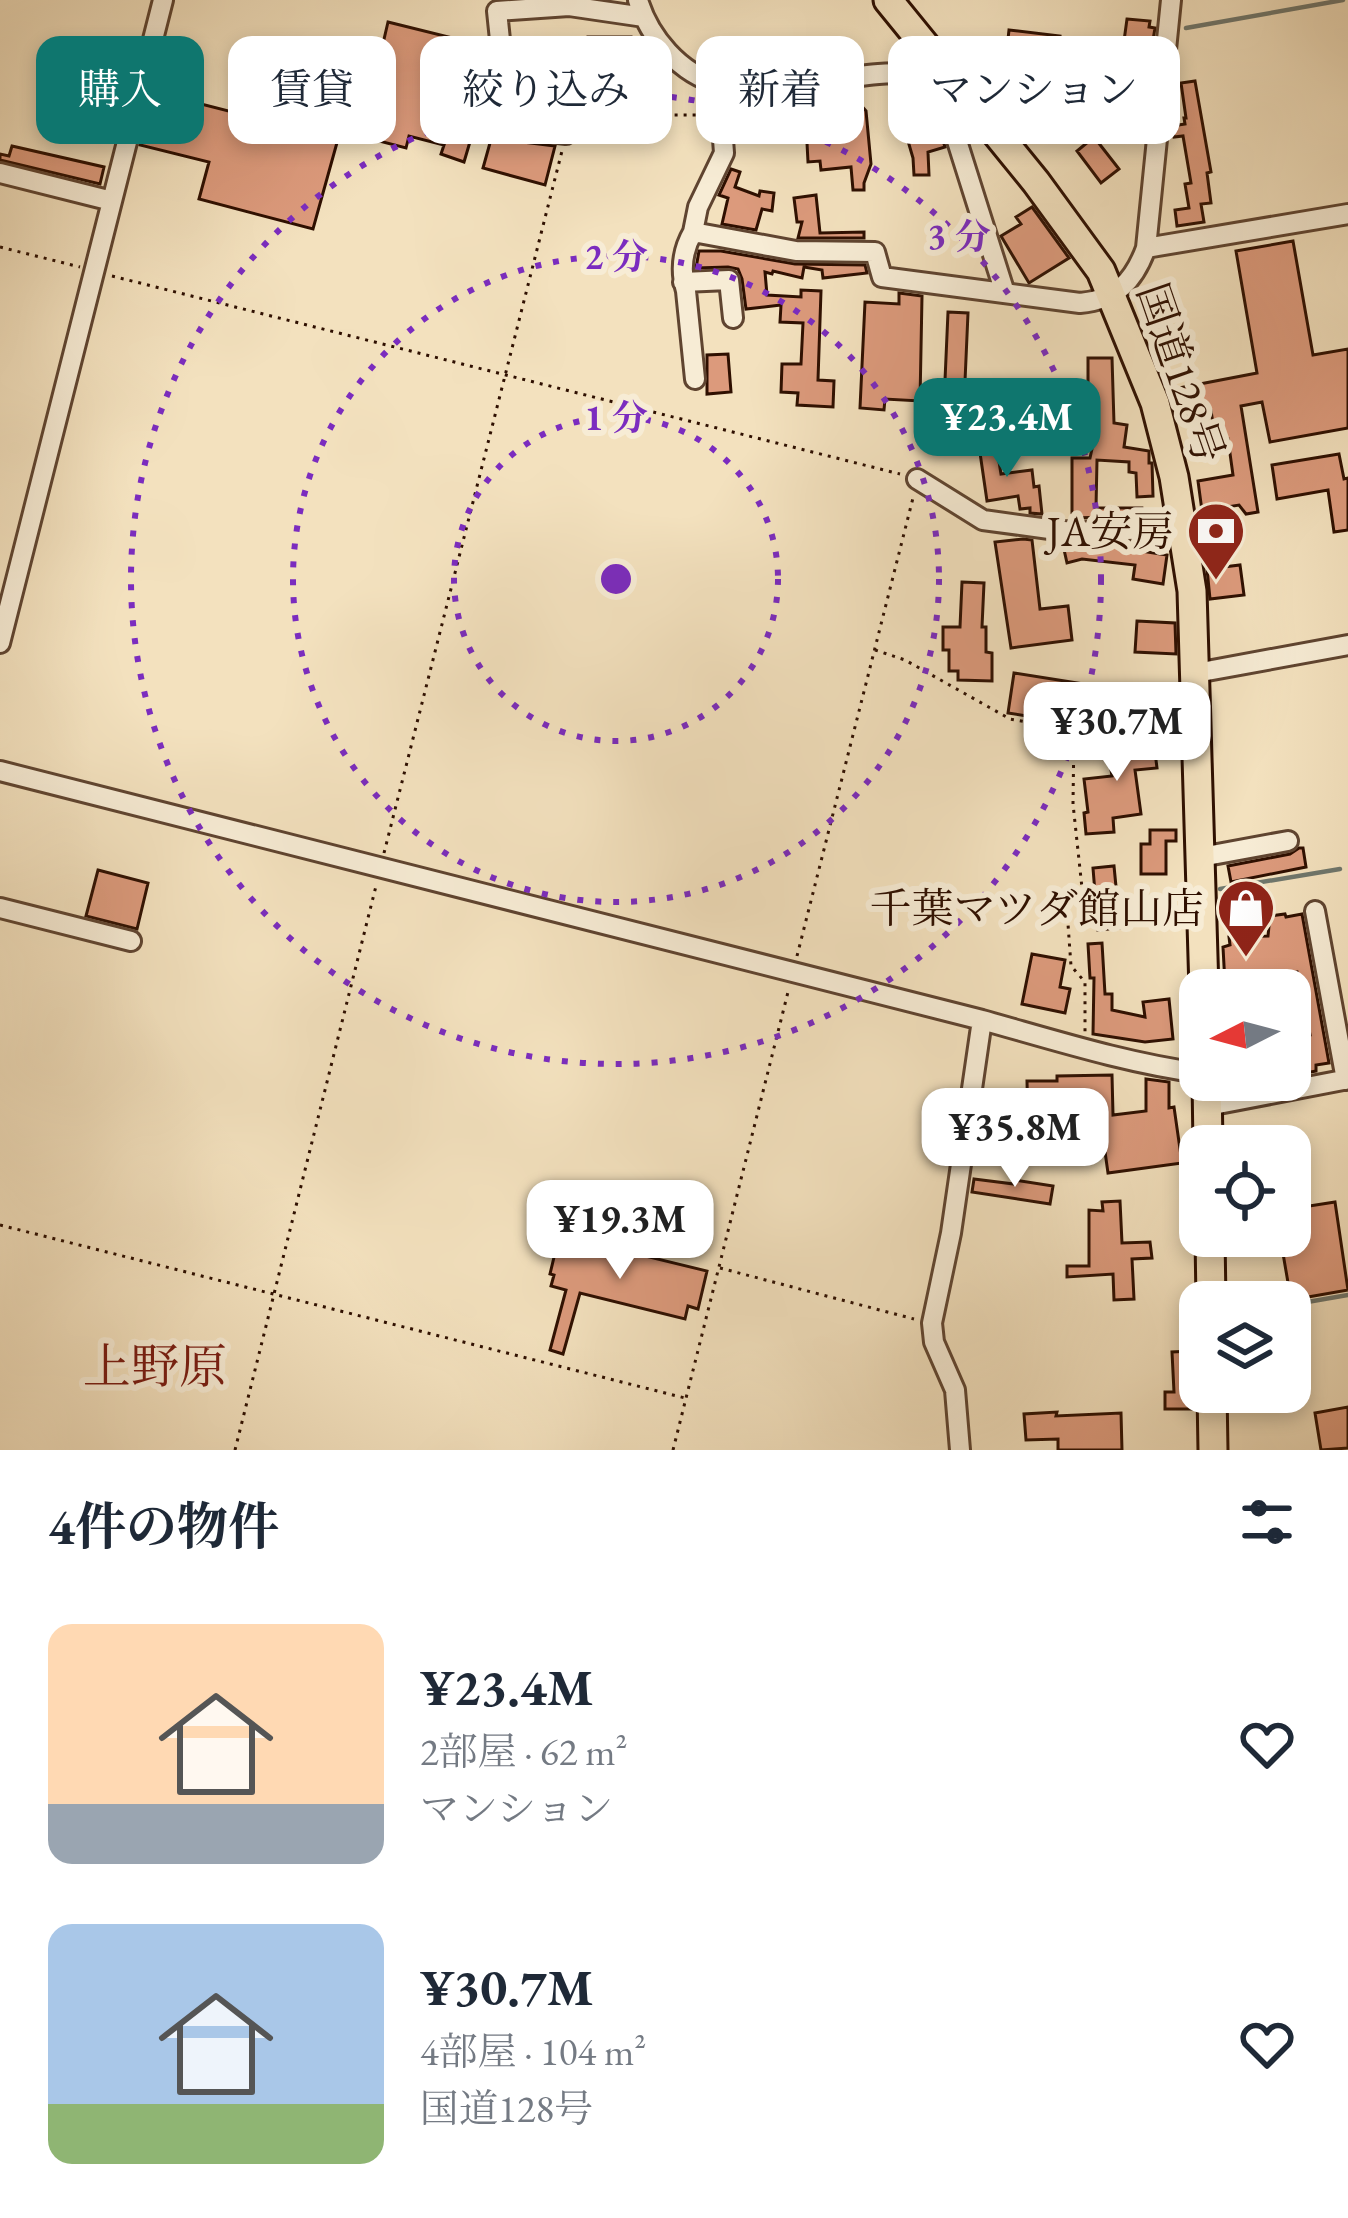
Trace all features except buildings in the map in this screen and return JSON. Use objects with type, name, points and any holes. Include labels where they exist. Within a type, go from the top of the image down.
[{"type":"highway","name":"国道128号","points":[[888,0],[916,36]]},
{"type":"highway","name":"国道128号","points":[[1005,144],[1101,271],[1155,404],[1174,477],[1192,591],[1204,969]]},
{"type":"highway","points":[[1212,1413],[1213,1450]]},
{"type":"street","points":[[0,643],[163,0]]},
{"type":"street","points":[[693,232],[796,251],[875,252],[882,277],[1080,303],[1112,296],[1131,279],[1146,248],[1171,0]]},
{"type":"street","points":[[499,36],[497,11],[641,8],[655,37],[696,73]]},
{"type":"street","points":[[695,379],[683,282],[684,249],[724,153],[723,144]]},
{"type":"street","points":[[958,144],[1005,293]]},
{"type":"street","points":[[0,173],[112,200]]},
{"type":"street","points":[[1146,248],[1348,214]]},
{"type":"street","points":[[683,282],[729,280],[733,318]]},
{"type":"street","points":[[917,478],[983,520],[1071,532],[1183,528]]},
{"type":"street","points":[[1196,673],[1348,645]]},
{"type":"street","points":[[0,771],[1179,1070]]},
{"type":"street","points":[[1201,857],[1288,842]]},
{"type":"street","points":[[0,908],[131,941]]},
{"type":"street","points":[[1311,1083],[1347,1080],[1315,910]]},
{"type":"street","points":[[960,1450],[955,1390],[934,1342],[932,1323],[951,1233],[982,1020]]},
{"type":"path","points":[[235,1450],[564,144]]},
{"type":"path","points":[[0,247],[917,478],[673,1450]]},
{"type":"path","points":[[874,649],[904,660],[1010,719],[1074,730],[1073,804],[1082,888],[1066,896],[1071,966],[1084,982],[1084,1048]]},
{"type":"path","points":[[0,1225],[686,1398]]},
{"type":"path","points":[[718,1267],[932,1323]]},
{"type":"waterway","points":[[1186,28],[1343,0]]},
{"type":"waterway","points":[[1220,889],[1340,869]]},
{"type":"waterway","points":[[1311,1301],[1348,1295]]},
{"type":"place","name":"JA安房","points":[[1216,582]]},
{"type":"place","name":"千葉マツダ館山店","points":[[1246,959]]},
{"type":"district","name":"上野原","points":[[155,1366]]}]
